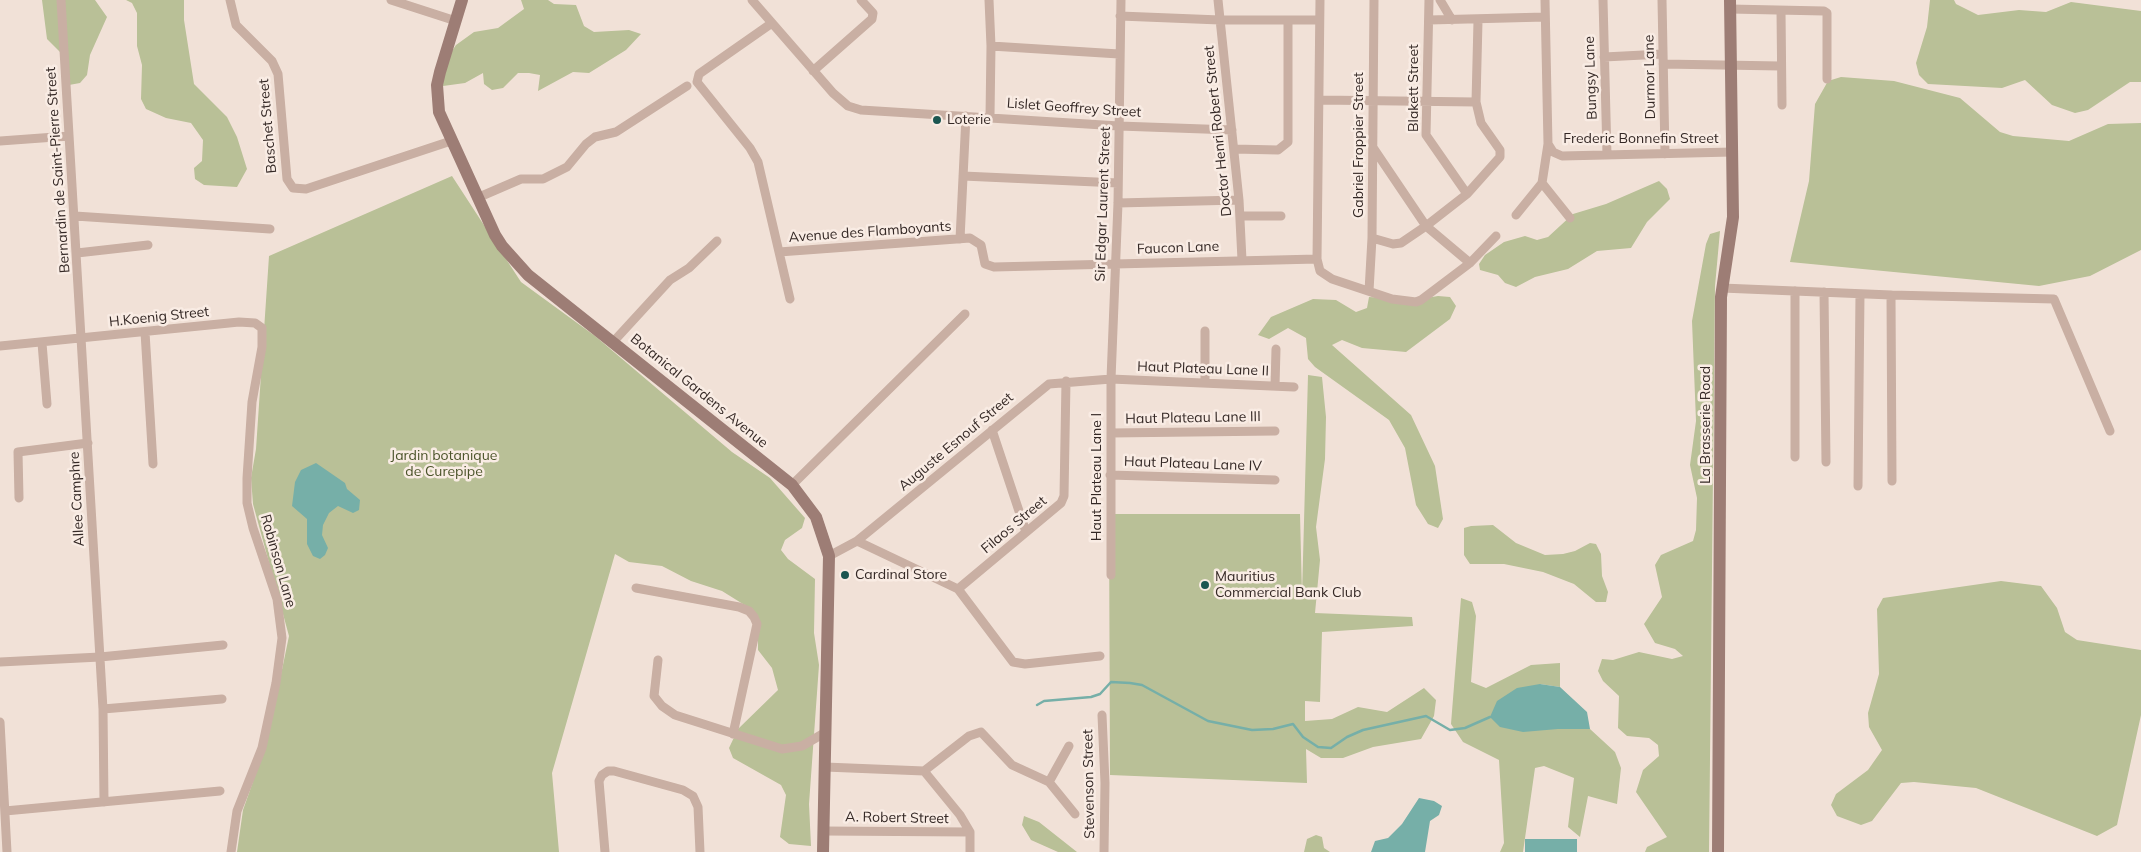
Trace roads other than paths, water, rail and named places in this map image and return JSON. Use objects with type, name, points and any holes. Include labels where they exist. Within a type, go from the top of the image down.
[{"type":"street","name":"Bernardin de Saint-Pierre Street","points":[[61,0],[82,339]]},
{"type":"street","name":"Baschet Street","points":[[230,0],[236,25],[272,61],[278,74],[287,179],[293,188],[306,189],[451,141]]},
{"type":"street","points":[[391,0],[456,21]]},
{"type":"street","name":"Botanical Gardens Avenue","points":[[462,0],[437,85],[439,112],[495,235],[511,258],[528,275],[614,341],[792,485],[816,517],[830,556],[823,852]]},
{"type":"street","name":"Lislet Geoffrey Street","points":[[752,0],[839,100],[848,106],[862,110],[990,116],[1119,126],[1232,130]]},
{"type":"street","points":[[813,71],[872,19],[873,13],[861,0]]},
{"type":"street","points":[[989,0],[992,46],[990,116]]},
{"type":"street","name":"Sir Edgar Laurent Street","points":[[1111,380],[1118,203],[1121,0]]},
{"type":"street","name":"Doctor Henri Robert Street","points":[[1218,0],[1239,200],[1242,260]]},
{"type":"street","points":[[1320,0],[1318,266],[1324,275],[1368,291],[1407,302],[1421,300],[1470,262],[1496,236]]},
{"type":"street","name":"Gabriel Froppier Street","points":[[1368,291],[1372,238],[1374,0]]},
{"type":"street","name":"Blakett Street","points":[[1428,0],[1426,135],[1466,194]]},
{"type":"street","points":[[1440,0],[1452,20]]},
{"type":"street","name":"Frederic Bonnefin Street","points":[[1545,0],[1548,144],[1553,152],[1562,156],[1732,152]]},
{"type":"street","name":"Bungsy Lane","points":[[1603,0],[1607,155]]},
{"type":"street","name":"Durmor Lane","points":[[1662,0],[1666,154]]},
{"type":"street","points":[[1730,5],[1781,11],[1824,11],[1827,13],[1827,79]]},
{"type":"street","name":"La Brasserie Road","points":[[1718,852],[1722,288],[1733,217],[1730,5]]},
{"type":"street","points":[[1781,11],[1780,66],[1782,105]]},
{"type":"street","points":[[1120,16],[1220,20],[1320,20]]},
{"type":"street","points":[[1429,20],[1478,21],[1545,17]]},
{"type":"street","points":[[1234,149],[1278,150],[1288,142],[1288,20]]},
{"type":"street","points":[[1372,238],[1394,244],[1401,243],[1466,194],[1500,157],[1500,150],[1481,123],[1476,102],[1478,21]]},
{"type":"street","name":"Avenue des Flamboyants","points":[[772,23],[699,74],[698,82],[750,148],[758,162],[779,252],[970,238],[981,244],[985,264],[994,267],[1115,264]]},
{"type":"street","points":[[992,46],[1119,54]]},
{"type":"street","points":[[1604,58],[1663,54]]},
{"type":"street","points":[[1663,64],[1780,66]]},
{"type":"street","points":[[477,198],[521,179],[543,179],[567,167],[586,144],[595,137],[616,132],[687,86]]},
{"type":"street","points":[[1320,100],[1373,99],[1476,102]]},
{"type":"street","points":[[960,239],[966,116]]},
{"type":"street","points":[[0,141],[70,136]]},
{"type":"street","points":[[1516,215],[1542,183],[1548,144]]},
{"type":"street","points":[[1372,145],[1426,226],[1470,262]]},
{"type":"street","points":[[963,176],[1118,183]]},
{"type":"street","points":[[1542,183],[1570,218]]},
{"type":"street","points":[[1118,203],[1239,200]]},
{"type":"street","points":[[75,216],[270,229]]},
{"type":"street","points":[[1240,216],[1281,216]]},
{"type":"street","points":[[614,341],[670,280],[689,268],[717,241]]},
{"type":"street","points":[[77,253],[148,245]]},
{"type":"street","points":[[779,252],[790,299]]},
{"type":"street","points":[[1242,260],[1318,259]]},
{"type":"street","name":"Faucon Lane","points":[[1115,264],[1242,260]]},
{"type":"street","points":[[1722,288],[2054,299],[2110,430]]},
{"type":"street","points":[[1795,291],[1795,456]]},
{"type":"street","points":[[1824,292],[1826,462]]},
{"type":"street","points":[[1858,486],[1860,294]]},
{"type":"street","points":[[1891,295],[1892,481]]},
{"type":"street","points":[[792,485],[965,314]]},
{"type":"street","name":"H.Koenig Street","points":[[0,346],[239,322]]},
{"type":"street","name":"Robinson Lane","points":[[231,852],[237,811],[262,748],[276,683],[282,638],[276,600],[253,528],[248,503],[247,470],[252,402],[263,333],[262,328],[254,323],[239,322]]},
{"type":"street","points":[[145,332],[153,464]]},
{"type":"street","points":[[1205,332],[1205,383]]},
{"type":"street","name":"Allee Camphre","points":[[82,339],[103,709],[104,802]]},
{"type":"street","points":[[42,343],[47,404]]},
{"type":"street","points":[[1275,386],[1276,349]]},
{"type":"street","name":"Auguste Esnouf Street","points":[[830,556],[857,542],[1049,384],[1066,381],[1111,380]]},
{"type":"street","name":"Haut Plateau Lane II","points":[[1111,380],[1294,387]]},
{"type":"street","name":"Haut Plateau Lane I","points":[[1111,380],[1111,575]]},
{"type":"street","name":"Filaos Street","points":[[958,589],[1055,509],[1064,496],[1066,381]]},
{"type":"street","points":[[992,430],[1026,532]]},
{"type":"street","name":"Haut Plateau Lane III","points":[[1111,433],[1275,431]]},
{"type":"street","points":[[19,498],[18,452],[88,443]]},
{"type":"street","name":"Haut Plateau Lane IV","points":[[1110,475],[1275,480]]},
{"type":"street","points":[[857,542],[958,589],[1013,662],[1025,664],[1100,656]]},
{"type":"street","points":[[636,588],[739,607],[749,611],[754,617],[757,624],[733,734]]},
{"type":"street","points":[[0,662],[100,657],[223,645]]},
{"type":"street","points":[[658,660],[654,696],[662,706],[675,714],[782,749],[802,746],[826,732]]},
{"type":"street","points":[[103,709],[222,700]]},
{"type":"street","name":"Stevenson Street","points":[[1102,716],[1105,783],[1104,852]]},
{"type":"street","points":[[0,722],[5,811],[3,832],[7,852]]},
{"type":"street","points":[[825,768],[924,772],[969,736],[981,732],[1012,765],[1049,782],[1074,814]]},
{"type":"street","points":[[1049,782],[1069,746]]},
{"type":"street","points":[[606,852],[599,781],[602,775],[608,771],[683,790],[693,796],[698,808],[700,852]]},
{"type":"street","points":[[924,772],[960,814],[970,832],[970,852]]},
{"type":"street","points":[[5,811],[220,791]]},
{"type":"street","name":"A. Robert Street","points":[[824,830],[970,832]]},
{"type":"water","points":[[316,463],[345,483],[347,489],[360,500],[359,510],[353,513],[338,506],[329,513],[323,525],[322,535],[328,548],[325,555],[320,559],[313,556],[307,544],[307,519],[292,506],[295,482],[301,470]]},
{"type":"water","points":[[1540,684],[1560,687],[1587,712],[1590,729],[1523,732],[1500,727],[1490,717],[1497,701],[1517,688]]},
{"type":"water","points":[[1419,798],[1434,801],[1442,806],[1439,815],[1430,821],[1425,852],[1371,852],[1375,841],[1388,838],[1402,824]]},
{"type":"water","points":[[1525,839],[1577,839],[1577,852],[1525,852]]},
{"type":"waterway","points":[[1037,705],[1044,701],[1091,697],[1100,694],[1111,682],[1130,683],[1142,685],[1208,721],[1252,730],[1273,729],[1293,724],[1303,737],[1318,747],[1331,748],[1347,737],[1363,730],[1426,716],[1450,730],[1465,728],[1490,717]]},
{"type":"place","name":"Loterie","points":[[937,120]]},
{"type":"place","name":"Cardinal Store","points":[[845,575]]},
{"type":"place","name":"Mauritius Commercial Bank Club","points":[[1205,585]]},
{"type":"park label","name":"Jardin botanique de Curepipe","points":[[444,464]]}]
